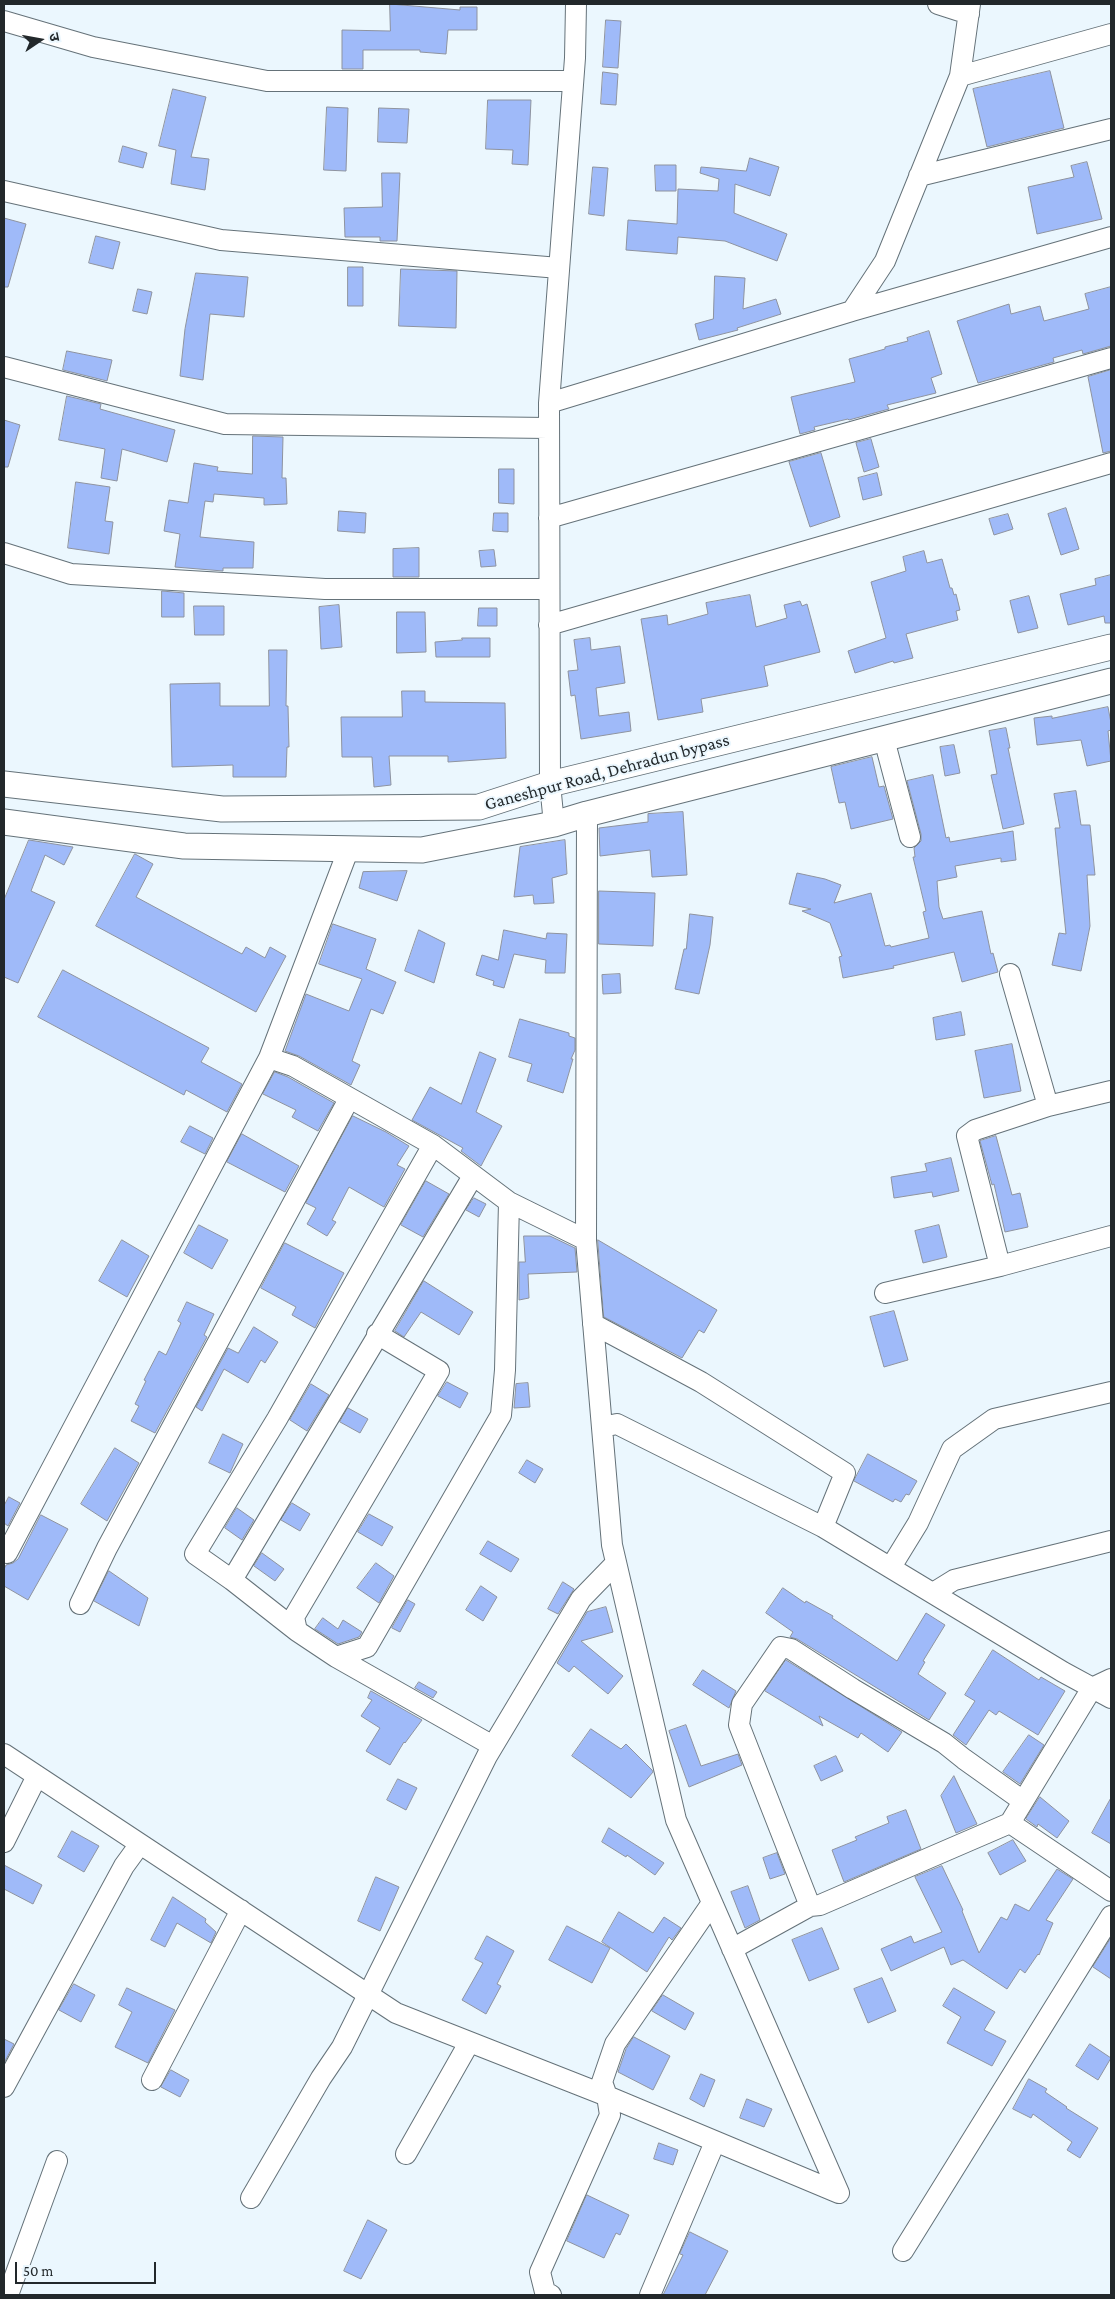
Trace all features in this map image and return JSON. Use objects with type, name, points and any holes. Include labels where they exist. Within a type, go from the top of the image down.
[{"type":"main road","name":"Ganeshpur Road, Dehradun bypass","points":[[4,784],[222,809],[479,807],[550,784],[1111,647]]},
{"type":"main road","points":[[4,822],[184,846],[422,850],[554,824],[1111,681]]},
{"type":"street","points":[[554,824],[550,784],[548,403],[573,81],[576,4]]},
{"type":"street","points":[[852,311],[885,261],[960,76],[969,9],[938,4]]},
{"type":"street","points":[[4,21],[93,47],[267,81],[573,81]]},
{"type":"street","points":[[960,76],[1111,34]]},
{"type":"street","points":[[919,176],[1111,129]]},
{"type":"street","points":[[4,191],[221,240],[559,268]]},
{"type":"street","points":[[548,403],[852,311],[1111,237]]},
{"type":"street","points":[[549,518],[1111,358]]},
{"type":"street","points":[[4,367],[225,424],[548,428]]},
{"type":"street","points":[[549,626],[1111,463]]},
{"type":"street","points":[[4,553],[71,574],[325,589],[548,589]]},
{"type":"street","points":[[884,739],[910,837]]},
{"type":"street","points":[[4,1754],[396,2013],[607,2096],[839,2193],[676,1820],[612,1545],[586,1240],[587,814]]},
{"type":"street","points":[[7,1552],[268,1058],[349,848]]},
{"type":"street","points":[[1010,974],[1048,1106]]},
{"type":"street","points":[[268,1058],[293,1066],[433,1145],[509,1202],[586,1240]]},
{"type":"street","points":[[1000,1266],[967,1136],[974,1130],[1048,1106],[1111,1091]]},
{"type":"street","points":[[80,1604],[107,1548],[349,1099]]},
{"type":"street","points":[[433,1145],[277,1419],[195,1554],[232,1580],[297,1631],[336,1657],[493,1746]]},
{"type":"street","points":[[232,1580],[377,1334],[473,1176]]},
{"type":"street","points":[[336,1657],[367,1647],[500,1415],[504,1370],[509,1202]]},
{"type":"street","points":[[884,1293],[1000,1266],[1111,1236]]},
{"type":"street","points":[[593,1324],[701,1382],[845,1473],[823,1527]]},
{"type":"street","points":[[297,1631],[294,1617],[439,1371],[377,1334]]},
{"type":"street","points":[[891,1567],[918,1523],[952,1449],[994,1419],[1111,1392]]},
{"type":"street","points":[[602,1428],[617,1424],[823,1527],[1111,1698]]},
{"type":"street","points":[[933,1593],[954,1580],[1111,1541]]},
{"type":"street","points":[[251,2198],[321,2078],[336,2059],[493,1746],[581,1599],[616,1563]]},
{"type":"street","points":[[810,1906],[739,1725],[742,1704],[782,1648],[791,1649],[853,1689],[944,1743],[1023,1801]]},
{"type":"street","points":[[732,1949],[810,1906],[820,1905],[1010,1823],[1092,1688],[1111,1679]]},
{"type":"street","points":[[4,1842],[37,1776]]},
{"type":"street","points":[[1010,1823],[1111,1891]]},
{"type":"street","points":[[4,2087],[124,1866],[140,1844]]},
{"type":"street","points":[[551,2295],[545,2292],[540,2272],[610,2115],[607,2096],[602,2082],[615,2044],[712,1903]]},
{"type":"street","points":[[152,2080],[241,1910]]},
{"type":"street","points":[[904,2252],[1109,1928]]},
{"type":"street","points":[[406,2154],[469,2042]]},
{"type":"street","points":[[650,2295],[715,2142]]},
{"type":"street","points":[[8,2295],[57,2161]]},
{"type":"building","points":[[390,4],[460,10],[460,7],[477,7],[477,30],[448,30],[446,54],[420,52],[420,50],[363,50],[363,69],[342,69],[342,30],[390,31]]},
{"type":"building","points":[[606,20],[621,21],[618,68],[603,67]]},
{"type":"building","points":[[1050,71],[1064,128],[987,147],[973,89]]},
{"type":"building","points":[[603,72],[618,74],[616,105],[601,104]]},
{"type":"building","points":[[173,89],[206,97],[191,157],[209,159],[205,190],[171,184],[176,150],[159,146]]},
{"type":"building","points":[[488,100],[531,100],[528,165],[512,164],[513,150],[486,149]]},
{"type":"building","points":[[327,107],[348,108],[346,171],[324,170]]},
{"type":"building","points":[[379,108],[409,109],[407,143],[378,142]]},
{"type":"building","points":[[123,146],[147,153],[143,168],[119,162]]},
{"type":"building","points":[[750,158],[779,167],[770,196],[735,184],[734,213],[787,234],[777,261],[725,241],[678,237],[677,254],[626,250],[628,220],[677,224],[678,189],[718,191],[719,179],[700,173],[701,167],[746,171]]},
{"type":"building","points":[[1087,162],[1102,219],[1037,234],[1028,187],[1074,177],[1071,166]]},
{"type":"building","points":[[655,165],[676,165],[676,191],[656,191]]},
{"type":"building","points":[[593,167],[608,168],[604,216],[589,214]]},
{"type":"building","points":[[382,173],[400,173],[397,241],[380,241],[380,237],[345,237],[344,208],[382,207]]},
{"type":"building","points":[[4,218],[26,224],[8,287],[4,287]]},
{"type":"building","points":[[96,236],[120,242],[113,269],[89,263]]},
{"type":"building","points":[[348,267],[363,267],[363,306],[348,306]]},
{"type":"building","points":[[401,269],[457,271],[456,328],[399,326]]},
{"type":"building","points":[[196,273],[248,277],[244,317],[210,314],[203,380],[180,376],[185,329]]},
{"type":"building","points":[[715,276],[745,278],[743,309],[776,299],[781,314],[737,328],[738,330],[699,340],[695,324],[713,319]]},
{"type":"building","points":[[1111,287],[1111,346],[1083,354],[1082,350],[1053,358],[1054,362],[978,383],[957,321],[1009,304],[1011,314],[1040,306],[1044,321],[1089,309],[1085,294]]},
{"type":"building","points":[[138,289],[152,292],[147,314],[133,311]]},
{"type":"building","points":[[929,331],[942,374],[931,378],[936,393],[887,405],[889,409],[814,427],[815,430],[800,434],[791,397],[855,382],[849,359],[908,341],[907,338]]},
{"type":"building","points":[[67,351],[112,360],[107,381],[63,370]]},
{"type":"building","points":[[1111,370],[1111,451],[1103,453],[1088,377]]},
{"type":"building","points":[[67,396],[101,404],[100,409],[175,430],[167,462],[122,449],[117,481],[101,478],[105,449],[59,440]]},
{"type":"building","points":[[4,420],[20,425],[8,467],[4,467]]},
{"type":"building","points":[[253,436],[283,437],[282,478],[286,478],[287,504],[264,505],[264,498],[214,494],[213,502],[205,501],[200,537],[254,542],[253,568],[223,568],[223,571],[175,567],[180,534],[164,531],[169,500],[188,503],[194,463],[218,467],[217,471],[252,474]]},
{"type":"building","points":[[871,439],[879,467],[864,472],[856,443]]},
{"type":"building","points":[[821,453],[840,517],[810,527],[789,462]]},
{"type":"building","points":[[499,469],[514,469],[514,504],[499,503]]},
{"type":"building","points":[[877,473],[882,495],[863,500],[858,478]]},
{"type":"building","points":[[76,482],[110,487],[105,521],[113,522],[109,554],[68,548]]},
{"type":"building","points":[[1066,508],[1079,549],[1061,555],[1048,514]]},
{"type":"building","points":[[339,511],[366,513],[365,533],[338,531]]},
{"type":"building","points":[[494,513],[508,513],[508,532],[493,531]]},
{"type":"building","points":[[1008,514],[1013,529],[994,535],[989,519]]},
{"type":"building","points":[[419,548],[419,577],[393,577],[393,549]]},
{"type":"building","points":[[494,550],[496,566],[481,567],[479,551]]},
{"type":"building","points":[[924,551],[927,563],[942,559],[950,588],[952,588],[954,595],[956,594],[960,610],[956,611],[958,620],[906,634],[913,658],[894,663],[893,661],[855,673],[848,651],[886,638],[871,582],[906,571],[903,557]]},
{"type":"building","points":[[1111,575],[1111,623],[1105,623],[1104,616],[1068,625],[1060,594],[1096,585],[1095,579]]},
{"type":"building","points":[[162,591],[184,593],[184,617],[162,617]]},
{"type":"building","points":[[750,595],[756,627],[787,618],[784,605],[800,601],[802,606],[807,604],[820,652],[764,666],[768,686],[701,699],[703,712],[658,720],[641,619],[667,615],[668,625],[708,614],[706,603]]},
{"type":"building","points":[[1029,596],[1038,628],[1018,633],[1010,601]]},
{"type":"building","points":[[339,605],[342,647],[321,649],[319,607]]},
{"type":"building","points":[[194,606],[224,606],[224,635],[195,635]]},
{"type":"building","points":[[479,608],[497,608],[497,626],[478,626]]},
{"type":"building","points":[[397,612],[425,612],[426,652],[397,653]]},
{"type":"building","points":[[462,638],[490,638],[490,657],[436,657],[435,642],[462,640]]},
{"type":"building","points":[[590,638],[591,650],[620,646],[625,683],[596,688],[599,716],[629,712],[631,731],[581,739],[575,695],[571,696],[568,671],[578,670],[574,640]]},
{"type":"building","points":[[269,650],[287,650],[286,706],[288,706],[289,747],[287,747],[286,777],[233,777],[233,765],[172,767],[170,684],[220,683],[220,706],[269,706]]},
{"type":"building","points":[[402,691],[425,691],[425,702],[505,703],[506,758],[448,762],[448,756],[389,756],[391,785],[374,787],[372,757],[342,757],[341,717],[402,717]]},
{"type":"building","points":[[1108,707],[1111,723],[1111,730],[1108,731],[1111,761],[1087,766],[1081,740],[1037,745],[1034,718],[1052,716],[1052,718]]},
{"type":"building","points":[[1006,728],[1010,748],[1008,748],[1024,824],[1003,829],[991,775],[997,774],[989,731]]},
{"type":"building","points":[[954,745],[960,773],[945,776],[940,747]]},
{"type":"building","points":[[872,757],[879,787],[884,786],[893,819],[851,829],[845,802],[839,803],[831,767]]},
{"type":"building","points":[[933,775],[946,838],[949,837],[950,842],[1013,831],[1016,860],[1001,862],[1001,858],[955,866],[957,877],[937,881],[939,907],[943,919],[982,911],[991,954],[993,953],[998,972],[962,982],[954,952],[893,966],[894,968],[843,978],[839,957],[842,956],[830,923],[802,911],[811,909],[789,904],[797,873],[825,879],[841,885],[834,903],[871,893],[885,946],[890,945],[891,947],[929,938],[923,912],[926,911],[913,857],[915,857],[914,848],[921,841],[921,834],[907,781]]},
{"type":"building","points":[[1076,791],[1081,825],[1090,825],[1095,875],[1087,875],[1090,926],[1081,971],[1052,965],[1059,933],[1066,934],[1055,828],[1060,828],[1054,794]]},
{"type":"building","points":[[683,812],[687,875],[652,877],[650,850],[600,856],[599,828],[648,822],[648,814]]},
{"type":"building","points":[[29,840],[73,847],[64,865],[45,855],[31,891],[55,902],[18,983],[4,977],[4,900]]},
{"type":"building","points":[[565,840],[567,874],[552,878],[554,903],[534,904],[533,895],[514,897],[520,847]]},
{"type":"building","points":[[135,854],[153,864],[136,897],[242,954],[246,947],[265,958],[270,947],[286,956],[256,1012],[96,926]]},
{"type":"building","points":[[407,871],[397,901],[359,888],[363,872]]},
{"type":"building","points":[[599,891],[655,893],[653,946],[599,944]]},
{"type":"building","points":[[690,914],[713,917],[710,945],[699,994],[675,989],[684,949],[686,949]]},
{"type":"building","points":[[333,924],[376,939],[366,969],[396,982],[383,1014],[371,1009],[352,1061],[360,1065],[351,1085],[299,1056],[285,1051],[306,994],[349,1011],[362,979],[319,964]]},
{"type":"building","points":[[419,930],[445,943],[434,983],[405,971]]},
{"type":"building","points":[[504,930],[546,939],[547,933],[567,934],[565,973],[545,973],[546,960],[514,954],[504,988],[493,985],[494,981],[476,975],[482,955],[498,960]]},
{"type":"building","points":[[63,970],[209,1048],[201,1062],[242,1084],[227,1112],[186,1090],[184,1095],[38,1017]]},
{"type":"building","points":[[620,974],[621,993],[603,994],[602,975]]},
{"type":"building","points":[[961,1012],[965,1035],[936,1040],[933,1018]]},
{"type":"building","points":[[520,1019],[569,1033],[569,1036],[575,1038],[575,1050],[563,1093],[527,1081],[532,1064],[509,1057]]},
{"type":"building","points":[[1012,1044],[1021,1091],[984,1098],[975,1051]]},
{"type":"building","points":[[480,1052],[496,1059],[476,1112],[502,1126],[481,1166],[461,1151],[463,1148],[412,1120],[430,1087],[461,1104]]},
{"type":"building","points":[[275,1072],[288,1077],[334,1103],[318,1131],[292,1117],[296,1110],[263,1094]]},
{"type":"building","points":[[353,1116],[409,1146],[397,1165],[405,1169],[384,1207],[349,1187],[332,1220],[336,1222],[327,1236],[307,1224],[316,1208],[306,1203]]},
{"type":"building","points":[[190,1126],[213,1138],[205,1154],[181,1142]]},
{"type":"building","points":[[242,1134],[299,1166],[285,1192],[227,1162]]},
{"type":"building","points":[[996,1136],[1012,1195],[1020,1193],[1028,1227],[1005,1232],[994,1184],[992,1185],[980,1141]]},
{"type":"building","points":[[951,1158],[959,1191],[933,1197],[932,1192],[894,1198],[891,1177],[927,1171],[925,1164]]},
{"type":"building","points":[[426,1181],[449,1194],[423,1237],[401,1225]]},
{"type":"building","points":[[474,1198],[486,1204],[479,1217],[466,1210]]},
{"type":"building","points":[[199,1225],[228,1240],[212,1269],[184,1253]]},
{"type":"building","points":[[939,1225],[947,1257],[923,1263],[915,1231]]},
{"type":"building","points":[[524,1236],[550,1236],[575,1248],[577,1272],[528,1274],[529,1298],[519,1300],[519,1262],[525,1262]]},
{"type":"building","points":[[122,1240],[149,1256],[127,1297],[99,1281]]},
{"type":"building","points":[[598,1240],[717,1310],[704,1333],[699,1330],[682,1358],[604,1317]]},
{"type":"building","points":[[285,1243],[344,1273],[315,1328],[292,1315],[296,1307],[261,1288]]},
{"type":"building","points":[[424,1281],[473,1312],[459,1335],[421,1312],[404,1337],[395,1331]]},
{"type":"building","points":[[187,1302],[214,1314],[204,1335],[207,1337],[155,1433],[131,1421],[139,1406],[135,1404],[146,1381],[144,1380],[159,1351],[166,1355],[181,1323],[178,1321]]},
{"type":"building","points":[[894,1311],[908,1360],[884,1367],[870,1317]]},
{"type":"building","points":[[254,1327],[278,1342],[265,1363],[261,1360],[248,1383],[224,1369],[202,1411],[196,1407],[228,1348],[238,1353]]},
{"type":"building","points":[[447,1382],[468,1393],[460,1408],[438,1396]]},
{"type":"building","points":[[528,1383],[530,1407],[514,1408],[516,1384]]},
{"type":"building","points":[[311,1384],[329,1395],[307,1431],[290,1420]]},
{"type":"building","points":[[348,1408],[368,1419],[360,1433],[340,1422]]},
{"type":"building","points":[[223,1434],[243,1444],[230,1473],[209,1463]]},
{"type":"building","points":[[115,1448],[139,1463],[107,1521],[81,1504]]},
{"type":"building","points":[[868,1454],[917,1481],[909,1495],[906,1494],[901,1502],[895,1499],[893,1502],[854,1481]]},
{"type":"building","points":[[527,1460],[543,1469],[535,1483],[519,1473]]},
{"type":"building","points":[[9,1497],[20,1503],[8,1526],[4,1523],[4,1506]]},
{"type":"building","points":[[292,1503],[310,1514],[300,1531],[281,1520]]},
{"type":"building","points":[[237,1508],[254,1520],[242,1540],[225,1528]]},
{"type":"building","points":[[369,1514],[393,1527],[382,1546],[358,1532]]},
{"type":"building","points":[[41,1515],[68,1529],[28,1600],[4,1586],[4,1569],[6,1565],[18,1559]]},
{"type":"building","points":[[488,1541],[519,1559],[511,1572],[480,1554]]},
{"type":"building","points":[[262,1553],[284,1569],[275,1581],[254,1566]]},
{"type":"building","points":[[376,1563],[394,1576],[379,1603],[357,1588]]},
{"type":"building","points":[[109,1571],[148,1598],[139,1626],[94,1601]]},
{"type":"building","points":[[563,1582],[574,1589],[558,1614],[548,1609]]},
{"type":"building","points":[[481,1586],[497,1597],[483,1621],[466,1610]]},
{"type":"building","points":[[783,1588],[805,1603],[806,1601],[833,1616],[832,1618],[897,1661],[926,1613],[945,1625],[923,1661],[925,1662],[918,1674],[946,1693],[929,1720],[797,1639],[790,1637],[793,1632],[766,1613]]},
{"type":"building","points":[[408,1600],[415,1604],[400,1632],[392,1628]]},
{"type":"building","points":[[606,1607],[613,1632],[581,1641],[623,1676],[608,1694],[574,1666],[569,1672],[557,1663],[587,1612]]},
{"type":"building","points":[[323,1618],[338,1629],[343,1620],[362,1632],[359,1637],[338,1644],[315,1629]]},
{"type":"building","points":[[993,1650],[1039,1680],[1041,1677],[1065,1691],[1038,1735],[999,1711],[996,1715],[989,1710],[966,1745],[953,1735],[975,1701],[965,1695]]},
{"type":"building","points":[[786,1660],[902,1732],[888,1752],[861,1733],[858,1738],[819,1716],[823,1726],[765,1691]]},
{"type":"building","points":[[703,1670],[736,1691],[729,1708],[693,1685]]},
{"type":"building","points":[[419,1682],[437,1692],[433,1698],[415,1688]]},
{"type":"building","points":[[371,1691],[422,1720],[404,1742],[390,1765],[366,1751],[380,1728],[361,1716],[372,1700],[368,1698]]},
{"type":"building","points":[[686,1725],[701,1766],[738,1754],[742,1765],[689,1787],[669,1731]]},
{"type":"building","points":[[591,1729],[621,1749],[626,1744],[652,1770],[653,1772],[631,1798],[572,1756]]},
{"type":"building","points":[[1029,1735],[1044,1745],[1020,1784],[1003,1772]]},
{"type":"building","points":[[836,1756],[843,1771],[821,1781],[814,1766]]},
{"type":"building","points":[[954,1776],[977,1824],[956,1833],[941,1796]]},
{"type":"building","points":[[398,1779],[417,1788],[406,1810],[387,1800]]},
{"type":"building","points":[[1040,1797],[1069,1821],[1057,1838],[1038,1824],[1037,1827],[1026,1819]]},
{"type":"building","points":[[1111,1798],[1111,1844],[1092,1833]]},
{"type":"building","points":[[906,1810],[921,1849],[844,1882],[832,1850],[857,1840],[855,1837],[889,1823],[887,1817]]},
{"type":"building","points":[[609,1828],[664,1863],[655,1875],[627,1855],[626,1857],[602,1842]]},
{"type":"building","points":[[72,1831],[99,1846],[84,1872],[58,1857]]},
{"type":"building","points":[[1013,1840],[1026,1861],[1000,1875],[988,1853]]},
{"type":"building","points":[[777,1853],[785,1874],[770,1879],[763,1858]]},
{"type":"building","points":[[4,1865],[42,1885],[33,1904],[4,1889]]},
{"type":"building","points":[[942,1866],[963,1910],[979,1953],[1001,1917],[1007,1920],[1015,1904],[1029,1911],[1057,1869],[1073,1879],[1046,1920],[1053,1923],[1039,1955],[1025,1973],[1020,1969],[1007,1989],[963,1960],[951,1965],[944,1947],[891,1971],[881,1949],[911,1936],[914,1943],[942,1932],[915,1877]]},
{"type":"building","points":[[376,1877],[399,1887],[380,1931],[358,1921]]},
{"type":"building","points":[[748,1886],[760,1920],[745,1928],[731,1892]]},
{"type":"building","points":[[173,1897],[206,1919],[205,1922],[216,1932],[211,1943],[177,1923],[165,1947],[151,1940]]},
{"type":"building","points":[[619,1912],[653,1933],[664,1917],[681,1928],[672,1940],[669,1937],[647,1972],[602,1942]]},
{"type":"building","points":[[567,1926],[610,1948],[592,1983],[549,1960]]},
{"type":"building","points":[[822,1928],[839,1969],[809,1981],[792,1940]]},
{"type":"building","points":[[487,1936],[514,1951],[497,1984],[501,1986],[486,2014],[462,2000],[483,1963],[475,1959]]},
{"type":"building","points":[[1111,1938],[1111,1979],[1093,1967]]},
{"type":"building","points":[[882,1978],[896,2011],[868,2023],[854,1989]]},
{"type":"building","points":[[74,1984],[95,1995],[81,2022],[59,2010]]},
{"type":"building","points":[[127,1988],[175,2010],[148,2063],[115,2047],[132,2012],[119,2005]]},
{"type":"building","points":[[954,1988],[995,2012],[984,2030],[1006,2041],[992,2066],[947,2043],[961,2017],[943,2006]]},
{"type":"building","points":[[663,1995],[694,2013],[685,2030],[652,2011]]},
{"type":"building","points":[[634,2037],[670,2056],[653,2090],[618,2072],[626,2049]]},
{"type":"building","points":[[4,2039],[14,2044],[4,2063]]},
{"type":"building","points":[[1090,2044],[1111,2058],[1098,2080],[1076,2066]]},
{"type":"building","points":[[171,2070],[189,2080],[180,2097],[161,2087]]},
{"type":"building","points":[[701,2074],[715,2080],[704,2107],[690,2099]]},
{"type":"building","points":[[1029,2079],[1047,2089],[1045,2092],[1098,2128],[1080,2158],[1067,2150],[1072,2142],[1033,2114],[1031,2118],[1013,2109]]},
{"type":"building","points":[[747,2099],[772,2109],[764,2127],[740,2118]]},
{"type":"building","points":[[659,2143],[678,2150],[673,2165],[654,2159]]},
{"type":"building","points":[[587,2195],[629,2215],[620,2235],[616,2233],[604,2258],[567,2241]]},
{"type":"building","points":[[368,2220],[387,2230],[361,2279],[344,2271]]},
{"type":"building","points":[[690,2232],[728,2251],[705,2295],[663,2295],[683,2255],[680,2254]]}]
